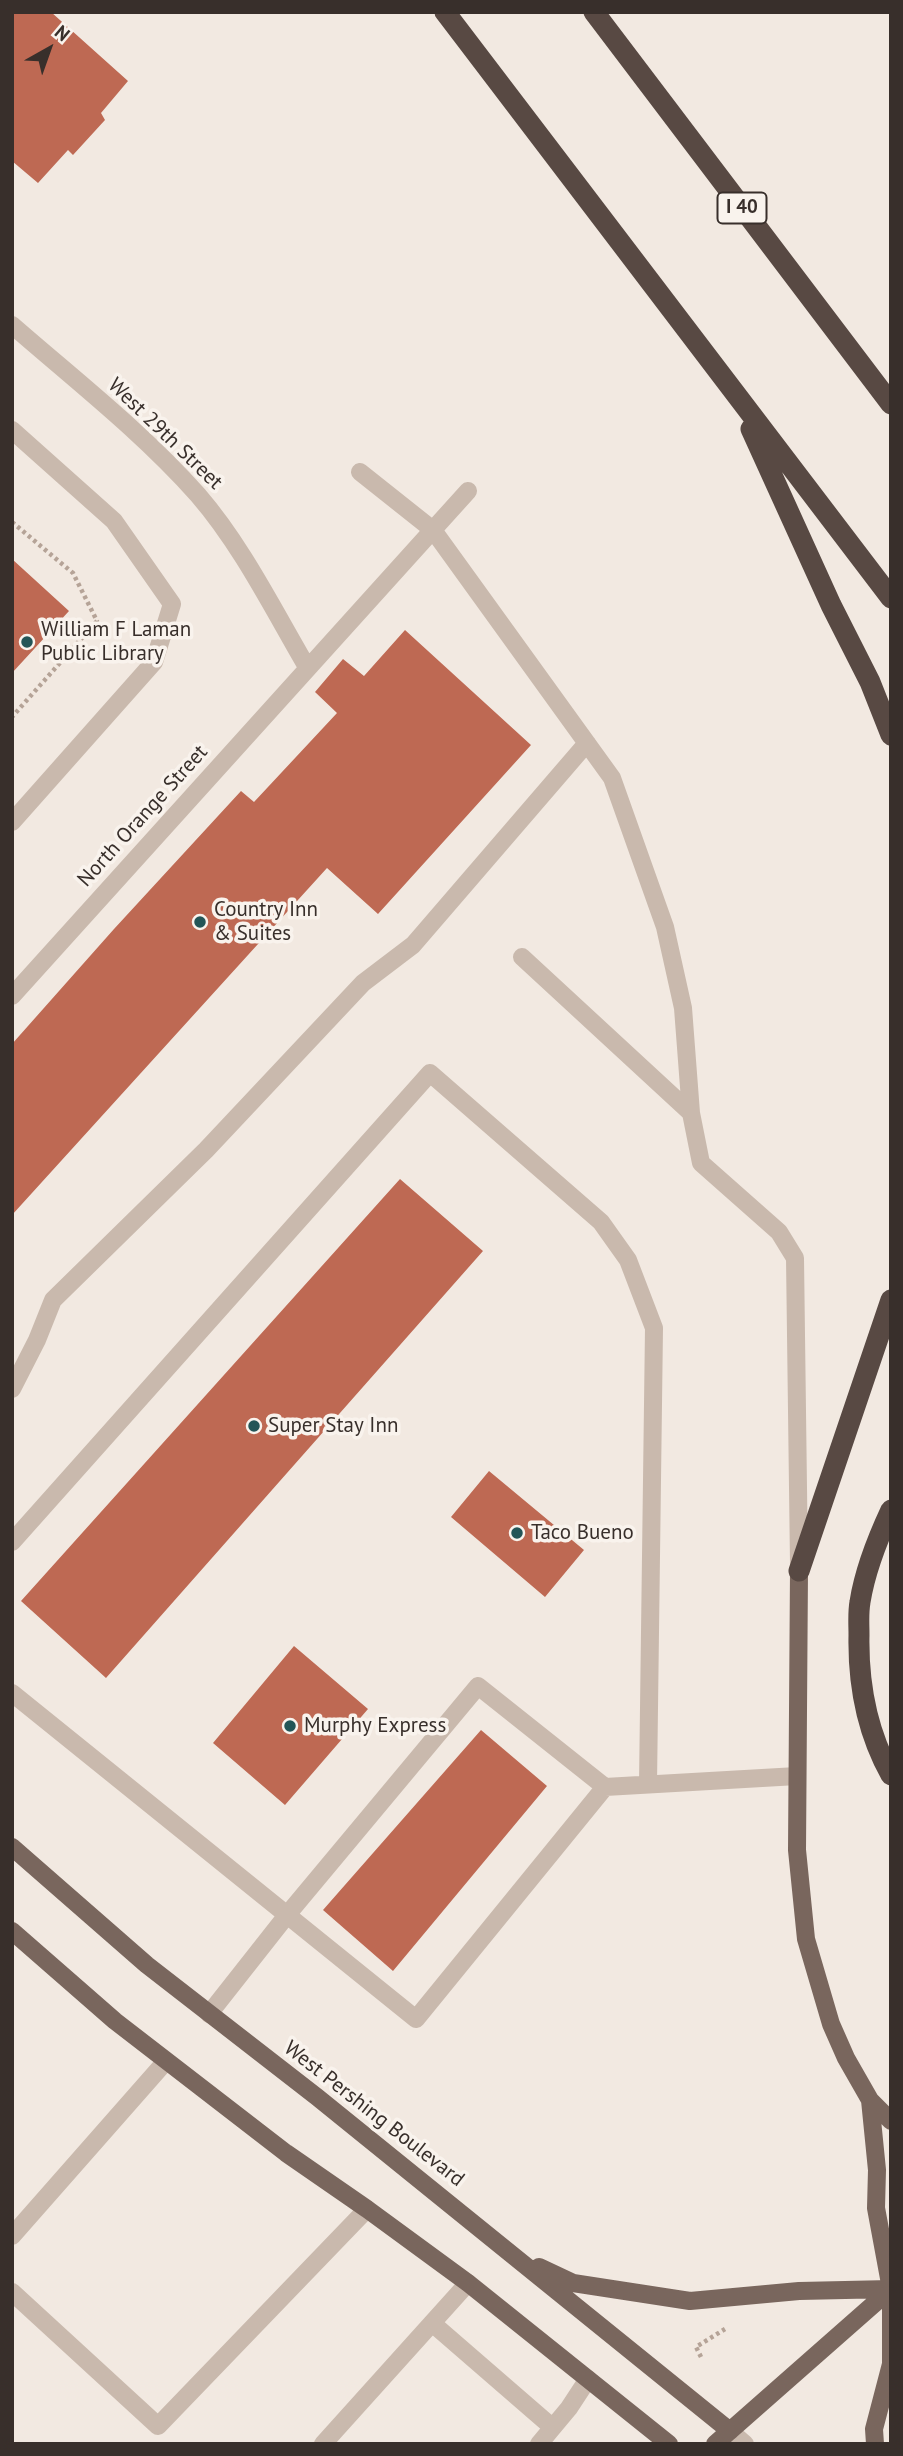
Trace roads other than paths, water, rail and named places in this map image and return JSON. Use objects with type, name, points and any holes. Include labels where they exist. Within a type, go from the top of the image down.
[{"type":"highway","points":[[445,12],[891,598]]},
{"type":"highway","name":"I 40","points":[[594,12],[891,404]]},
{"type":"highway","points":[[734,392],[831,605],[870,682],[891,735]]},
{"type":"highway","points":[[799,1572],[891,1300]]},
{"type":"highway","points":[[891,1510],[875,1544],[860,1604],[858,1670],[869,1723],[891,1775]]},
{"type":"main road","points":[[799,1572],[797,1850],[806,1939],[831,2024],[846,2058],[870,2100],[891,2121]]},
{"type":"main road","name":"West Pershing Boulevard","points":[[12,1847],[147,1965],[328,2105],[730,2431]]},
{"type":"main road","points":[[12,1931],[115,2021],[166,2061],[286,2153],[468,2283],[668,2444]]},
{"type":"main road","points":[[870,2100],[877,2170],[876,2208],[891,2289]]},
{"type":"main road","points":[[516,2257],[573,2283],[690,2301],[799,2291],[891,2289]]},
{"type":"main road","points":[[715,2444],[891,2289]]},
{"type":"main road","points":[[875,2444],[874,2429],[891,2364],[891,2309]]},
{"type":"street","name":"West 29th Street","points":[[12,325],[149,445],[199,496],[249,568],[307,667]]},
{"type":"street","points":[[12,430],[114,521],[172,604],[154,662],[12,822]]},
{"type":"street","points":[[360,472],[433,530],[612,778],[665,927],[682,1008],[691,1113],[701,1163],[779,1232],[794,1258],[799,1572]]},
{"type":"street","name":"North Orange Street","points":[[12,996],[468,491]]},
{"type":"street","points":[[12,1389],[37,1340],[53,1300],[206,1150],[363,983],[413,945],[587,743]]},
{"type":"street","points":[[522,957],[691,1113]]},
{"type":"street","points":[[12,1542],[430,1073],[601,1222],[628,1261],[654,1328],[648,1784]]},
{"type":"street","points":[[209,2014],[287,1915],[478,1686],[605,1787],[797,1776]]},
{"type":"street","points":[[12,1693],[416,2019],[605,1787]]},
{"type":"street","points":[[12,2236],[166,2061]]},
{"type":"street","points":[[12,2292],[158,2426],[368,2209]]},
{"type":"street","points":[[323,2444],[468,2283]]},
{"type":"street","points":[[432,2323],[552,2427]]},
{"type":"street","points":[[539,2444],[569,2408],[587,2379]]},
{"type":"street","points":[[730,2431],[745,2444]]},
{"type":"place","name":"William F Laman Public Library","points":[[27,642]]},
{"type":"place","name":"Country Inn & Suites","points":[[200,922]]},
{"type":"place","name":"Super Stay Inn","points":[[254,1426]]},
{"type":"place","name":"Taco Bueno","points":[[517,1533]]},
{"type":"place","name":"Murphy Express","points":[[290,1726]]}]
